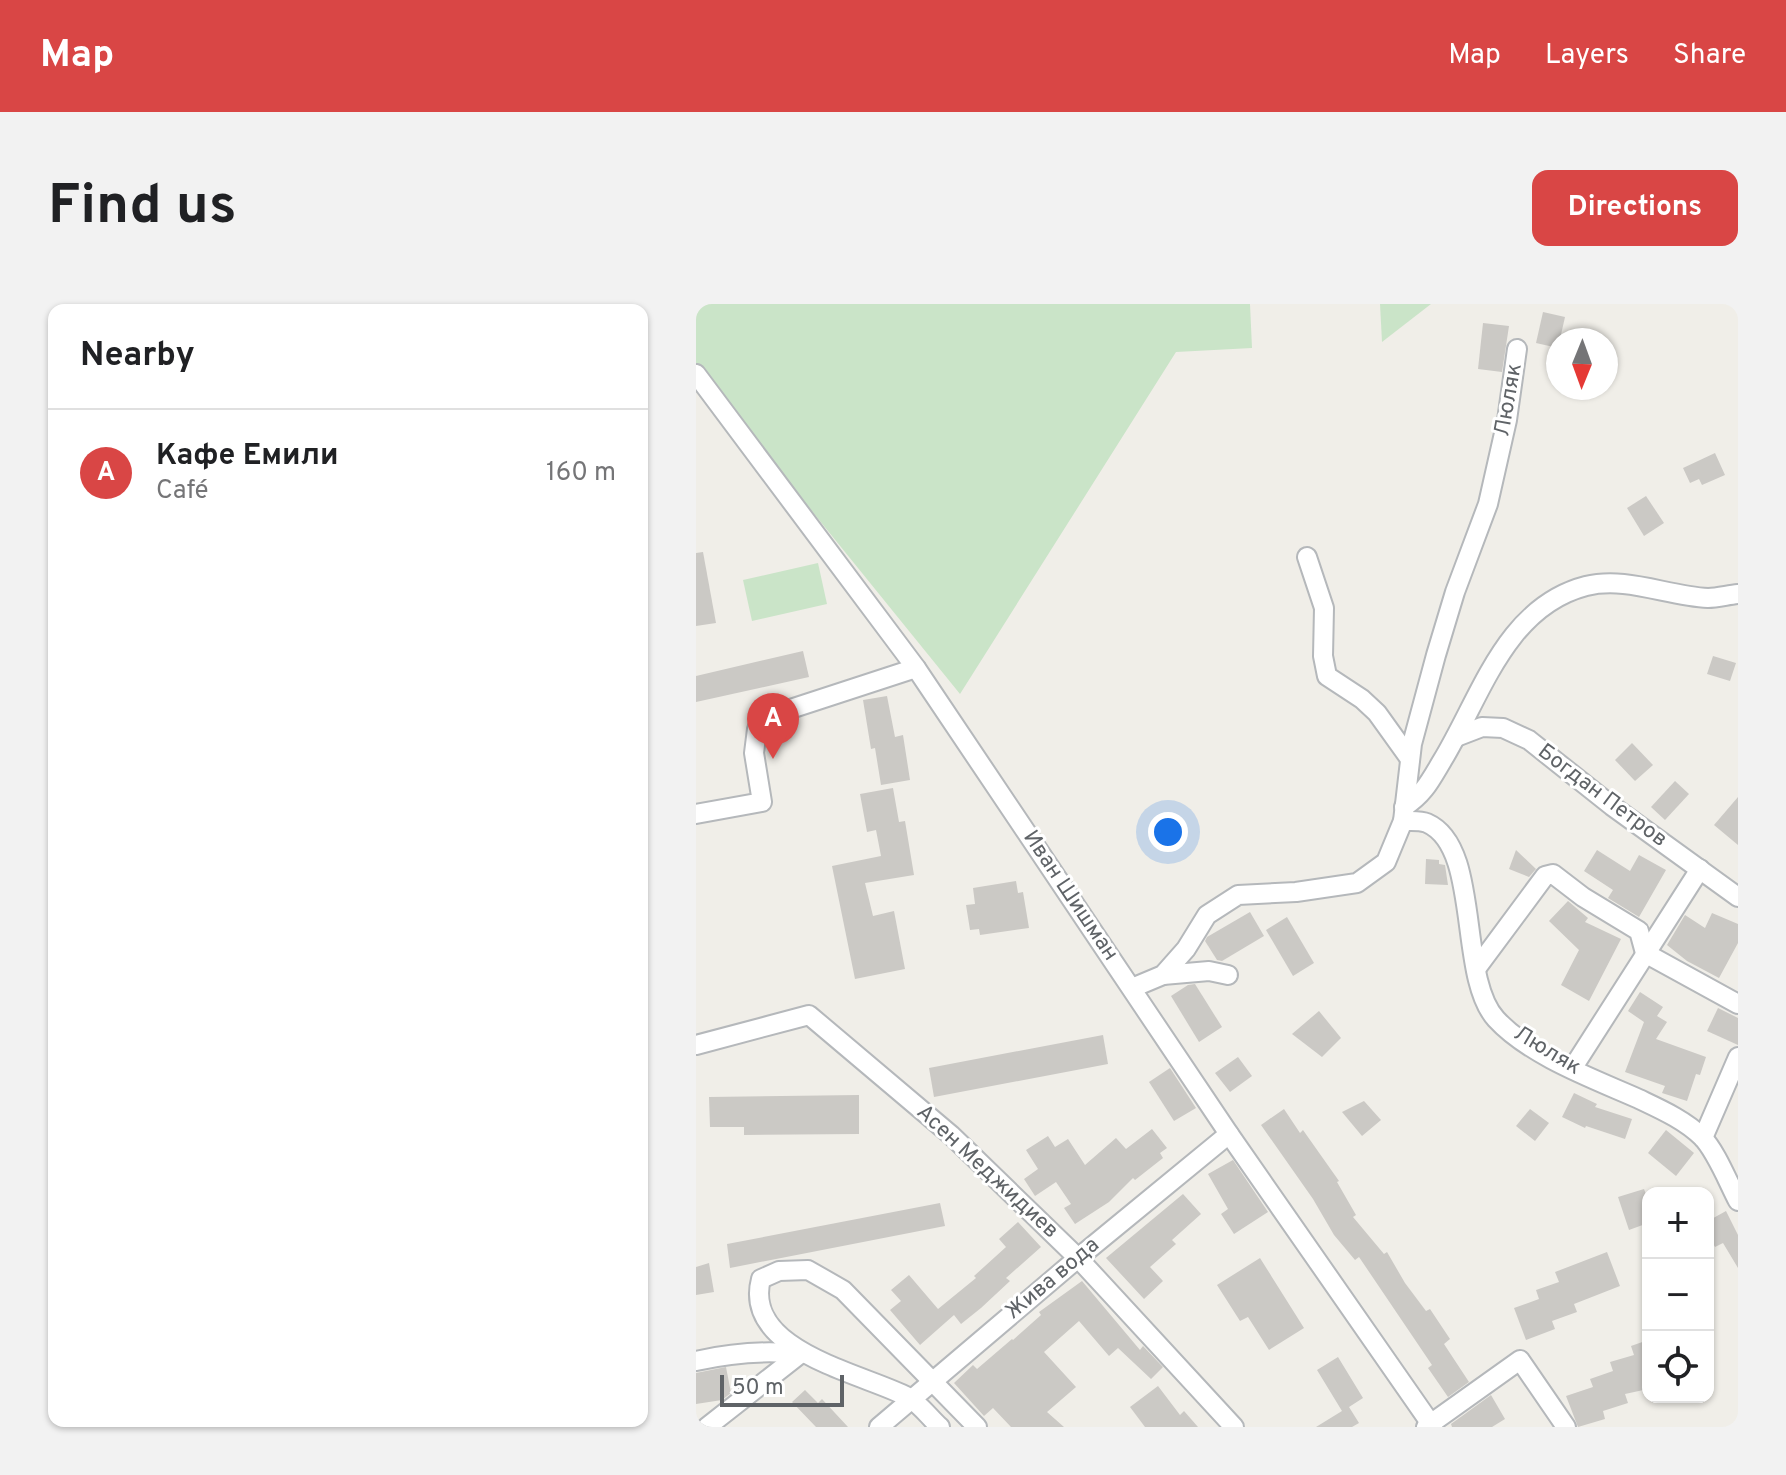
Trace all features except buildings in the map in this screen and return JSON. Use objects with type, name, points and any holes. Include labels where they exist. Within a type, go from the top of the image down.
[{"type":"street","name":"Люляк","points":[[1132,988],[1163,975],[1186,949],[1207,915],[1238,895],[1296,892],[1357,883],[1386,862],[1404,814],[1410,759],[1436,655],[1455,592],[1488,504],[1507,420],[1517,349]]},
{"type":"street","name":"Иван Шишман","points":[[698,379],[916,668],[1429,1426]]},
{"type":"street","points":[[1307,557],[1324,608],[1323,656],[1327,676],[1377,713],[1410,759]]},
{"type":"street","points":[[1404,814],[1421,797],[1505,644],[1537,610],[1582,587],[1608,582],[1709,598],[1738,594]]},
{"type":"street","points":[[696,814],[762,802],[754,753],[757,729],[769,716],[916,668]]},
{"type":"street","name":"Богдан Петров","points":[[1456,737],[1482,727],[1503,728],[1529,740],[1612,806],[1738,897]]},
{"type":"street","name":"Люляк","points":[[1404,814],[1426,822],[1443,834],[1457,859],[1476,969],[1483,996],[1496,1018],[1535,1049],[1657,1108],[1703,1138],[1738,1201]]},
{"type":"street","points":[[1572,1069],[1700,869]]},
{"type":"street","points":[[1476,969],[1545,876],[1553,874],[1583,897],[1639,931],[1645,953],[1738,1004]]},
{"type":"street","points":[[1163,975],[1209,971],[1228,975]]},
{"type":"street","name":"Асен Меджидиев","points":[[696,1045],[809,1015],[951,1135],[1078,1258],[1234,1427]]},
{"type":"street","points":[[1703,1138],[1738,1057]]},
{"type":"street","name":"Жива вода","points":[[879,1427],[1229,1134]]},
{"type":"street","points":[[800,1354],[764,1317],[757,1294],[761,1279],[779,1271],[808,1270],[843,1290],[977,1427]]},
{"type":"street","points":[[696,1361],[729,1353],[775,1351],[800,1354],[911,1399],[940,1427]]},
{"type":"street","points":[[707,1427],[800,1354]]},
{"type":"street","points":[[1429,1426],[1520,1360],[1566,1427]]},
{"type":"green space","points":[[696,304],[1250,304],[1252,348],[1176,352],[960,694],[696,368]]},
{"type":"green space","points":[[1380,304],[1431,304],[1382,342]]},
{"type":"green space","points":[[818,563],[827,604],[752,621],[743,580]]},
{"type":"place","name":"Кафе Емили","points":[[773,759]]}]
